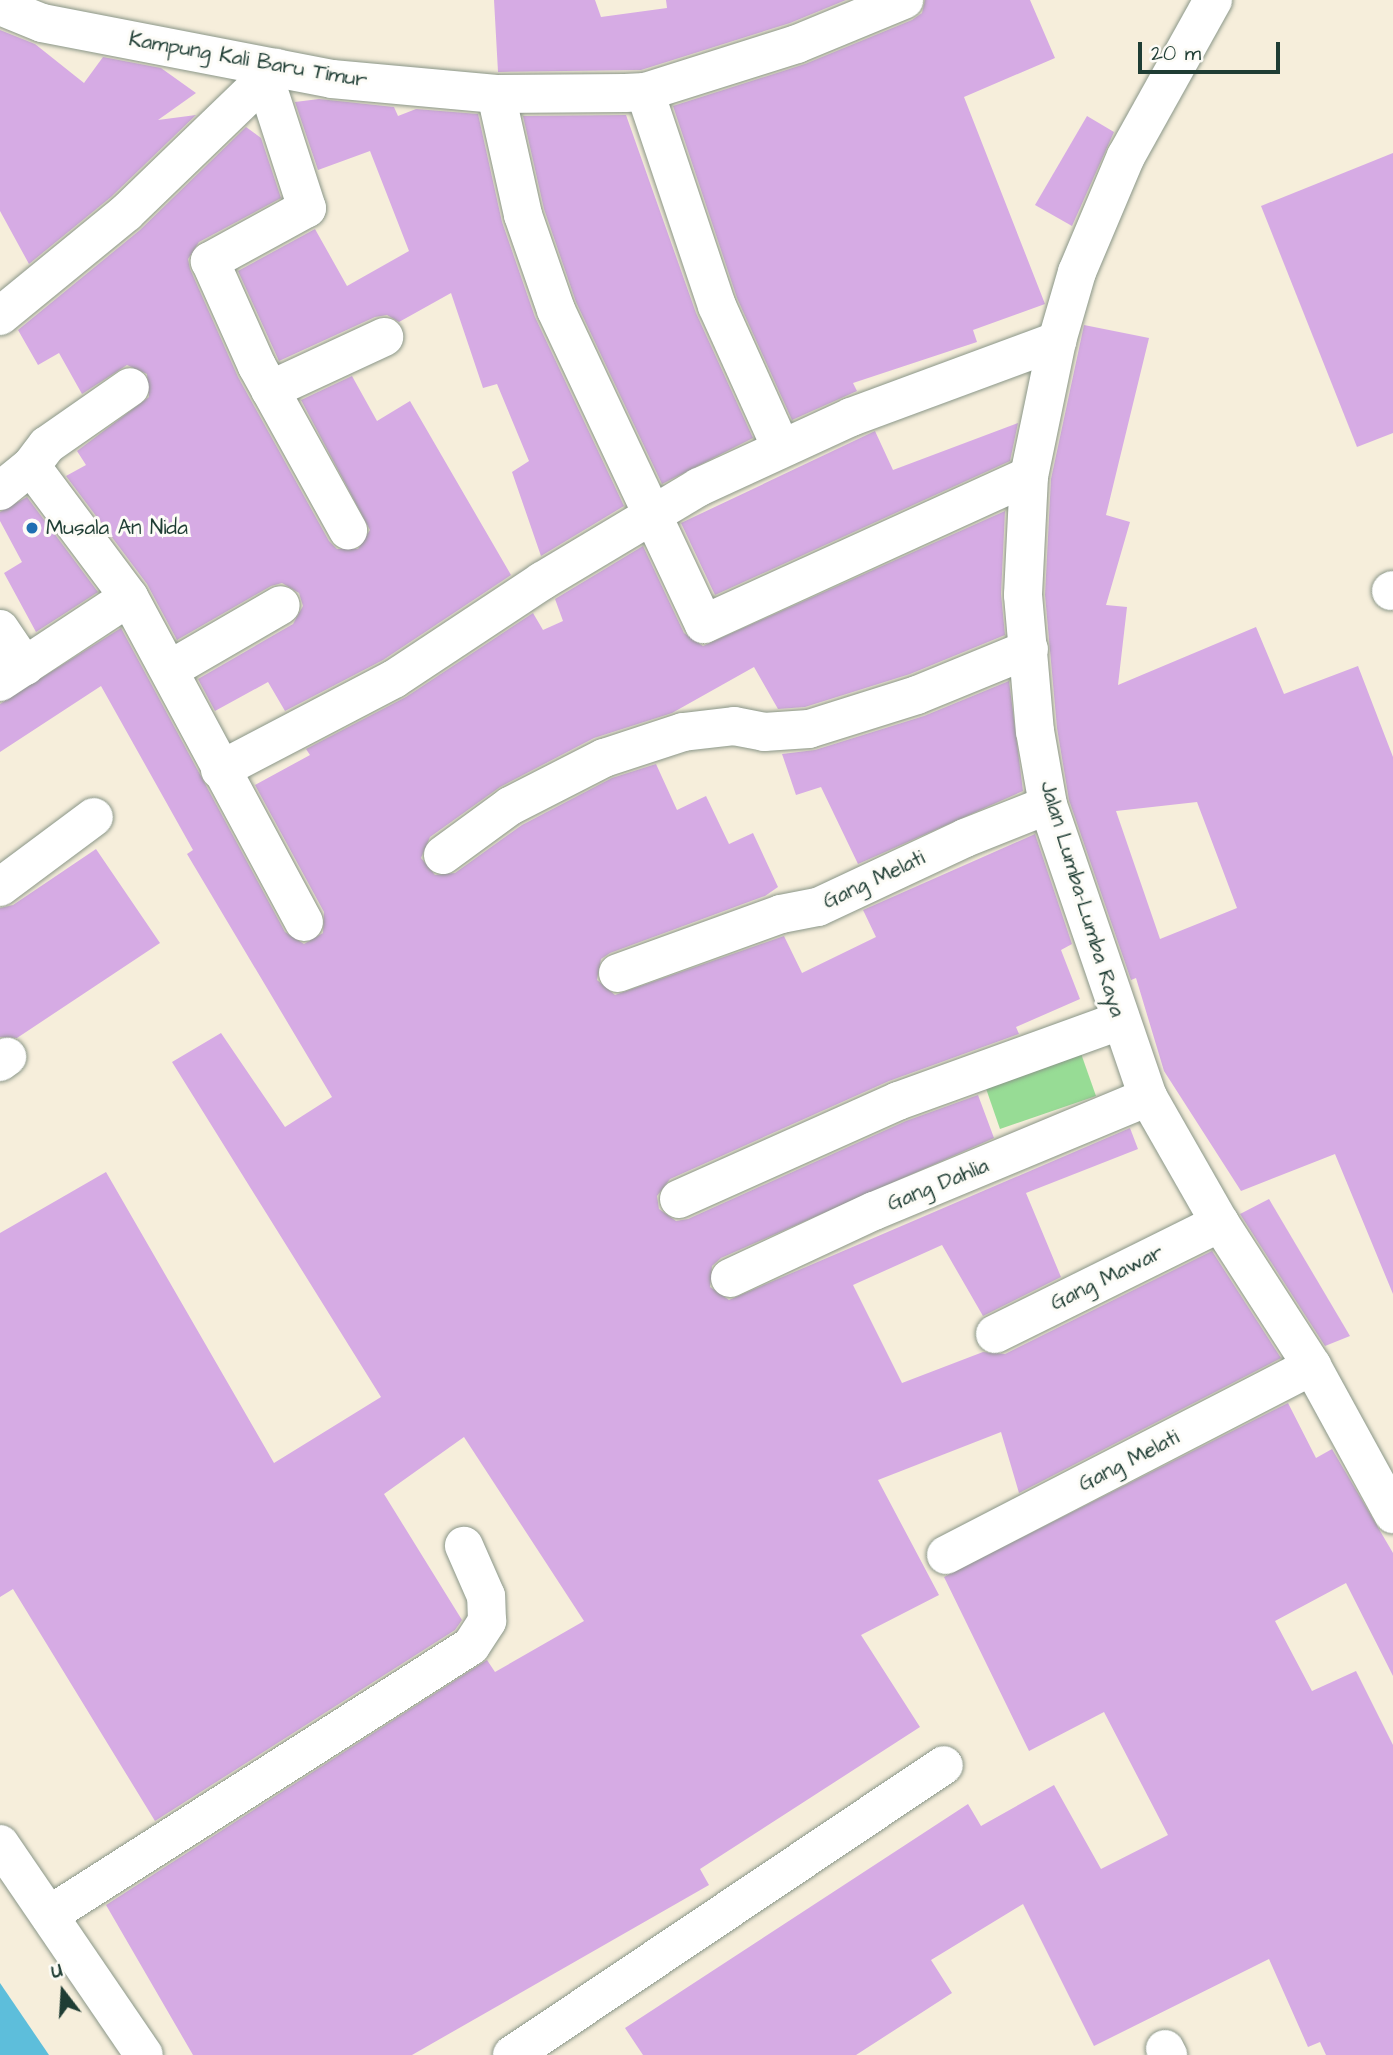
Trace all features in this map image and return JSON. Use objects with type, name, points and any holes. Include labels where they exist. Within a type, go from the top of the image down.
[{"type":"street","name":"Kampung Kali Baru Timur","points":[[0,6],[55,12],[270,73],[496,94],[645,92],[797,44],[904,0]]},
{"type":"street","name":"Jalan Lumba-Lumba Raya","points":[[1213,0],[1126,156],[1077,272],[1058,341],[1030,476],[1023,595],[1035,731],[1048,805],[1119,1021],[1148,1097],[1220,1223],[1312,1366],[1393,1514]]},
{"type":"street","points":[[0,316],[126,214],[270,73],[307,208],[210,261],[270,390],[348,530]]},
{"type":"street","points":[[645,92],[717,306],[781,448]]},
{"type":"street","points":[[496,94],[523,215],[556,310],[654,511],[698,620],[710,624],[780,586],[1030,476]]},
{"type":"street","points":[[270,390],[384,337]]},
{"type":"street","points":[[220,770],[394,679],[654,511],[781,448],[863,412],[1058,341]]},
{"type":"street","points":[[0,491],[31,466],[47,445],[130,387]]},
{"type":"street","points":[[31,466],[129,597],[304,922]]},
{"type":"street","points":[[0,629],[12,674],[129,597]]},
{"type":"street","points":[[169,670],[281,605]]},
{"type":"street","points":[[443,855],[510,806],[604,758],[683,732],[734,726],[764,732],[809,729],[917,695],[1029,649]]},
{"type":"street","name":"Gang Melati","points":[[618,973],[781,914],[818,907],[965,838],[1048,805]]},
{"type":"street","points":[[0,887],[94,817]]},
{"type":"street","points":[[679,1199],[898,1101],[1119,1021]]},
{"type":"street","name":"Gang Dahlia","points":[[730,1278],[874,1211],[1148,1097]]},
{"type":"street","name":"Gang Mawar","points":[[995,1334],[1220,1223]]},
{"type":"street","name":"Gang Melati","points":[[946,1555],[1312,1366]]},
{"type":"street","points":[[49,1915],[471,1646],[487,1621],[486,1596],[464,1546]]},
{"type":"street","points":[[512,2055],[944,1765]]},
{"type":"street","points":[[0,1844],[145,2055]]},
{"type":"green space","points":[[1078,1045],[1096,1096],[1000,1129],[982,1077]]},
{"type":"water","points":[[0,1983],[49,2055],[0,2055]]},
{"type":"building","points":[[494,0],[595,0],[601,17],[667,8],[666,0],[846,0],[790,23],[641,70],[498,72]]},
{"type":"building","points":[[925,0],[1030,0],[1055,58],[964,97],[1045,304],[973,330],[977,342],[853,383],[857,391],[792,420],[737,298],[673,106],[805,64],[912,20],[922,13]]},
{"type":"building","points":[[0,30],[35,44],[84,83],[103,57],[161,68],[196,93],[158,120],[196,115],[111,197],[29,264],[0,211]]},
{"type":"building","points":[[319,99],[394,107],[398,116],[416,109],[478,114],[502,222],[535,317],[624,506],[541,556],[512,472],[529,461],[497,384],[483,388],[451,293],[399,322],[387,315],[375,317],[279,361],[238,271],[315,229],[347,286],[409,251],[370,151],[318,170],[295,102]]},
{"type":"building","points":[[626,115],[696,313],[753,438],[662,484],[576,302],[544,209],[523,116]]},
{"type":"building","points":[[1087,116],[1114,132],[1072,226],[1035,205]]},
{"type":"building","points":[[246,127],[261,138],[281,198],[199,242],[188,259],[190,269],[238,377],[329,541],[337,549],[358,549],[370,530],[301,400],[352,376],[377,421],[410,401],[511,575],[383,660],[285,711],[268,682],[215,711],[198,679],[293,624],[303,606],[299,593],[282,583],[271,586],[177,640],[147,584],[66,476],[86,465],[77,451],[149,397],[147,374],[127,365],[82,394],[59,353],[38,365],[18,330],[140,230]]},
{"type":"building","points":[[1393,153],[1393,433],[1357,447],[1261,206]]},
{"type":"building","points":[[1084,325],[1149,338],[1106,515],[1130,522],[1106,605],[1127,607],[1118,685],[1256,627],[1284,694],[1358,666],[1393,757],[1393,1294],[1335,1154],[1241,1191],[1164,1071],[1136,978],[1131,980],[1069,800],[1057,728],[1045,595],[1051,479]],"holes":[[[1197,802],[1237,908],[1160,939],[1116,811]]]},
{"type":"building","points":[[1018,423],[1010,461],[715,595],[681,523],[875,431],[893,470]]},
{"type":"building","points":[[27,497],[98,592],[36,632],[4,573],[22,562],[0,521],[0,512]]},
{"type":"building","points":[[1005,511],[1001,594],[1005,635],[910,674],[805,707],[778,709],[754,667],[672,713],[594,738],[500,787],[430,837],[421,858],[435,875],[455,873],[522,825],[612,778],[656,764],[677,810],[706,796],[729,844],[753,833],[778,887],[765,896],[610,953],[601,959],[597,980],[615,995],[784,936],[802,973],[876,937],[863,910],[1035,834],[1072,944],[1061,950],[1080,999],[1016,1027],[1019,1034],[889,1081],[670,1179],[657,1196],[659,1209],[676,1221],[688,1219],[906,1121],[978,1095],[994,1138],[721,1258],[712,1266],[710,1287],[729,1300],[1130,1128],[1138,1149],[1026,1193],[1061,1277],[983,1316],[942,1245],[853,1285],[902,1383],[983,1352],[1005,1354],[1212,1251],[1281,1358],[1019,1493],[1001,1432],[878,1480],[939,1595],[861,1635],[920,1727],[700,1869],[709,1885],[412,2055],[193,2055],[106,1905],[487,1660],[495,1672],[584,1621],[464,1437],[384,1494],[462,1620],[455,1630],[155,1821],[13,1589],[0,1597],[0,1233],[106,1172],[274,1463],[381,1397],[172,1062],[221,1033],[285,1127],[332,1097],[187,854],[193,850],[101,686],[0,752],[0,704],[121,628],[285,932],[304,944],[323,933],[324,912],[255,785],[310,755],[306,749],[406,697],[533,613],[543,630],[563,621],[555,599],[643,546],[684,633],[703,646]]},
{"type":"building","points":[[1009,681],[1023,791],[858,864],[821,787],[796,795],[782,754],[815,750],[924,716]]},
{"type":"building","points":[[96,849],[160,943],[17,1038],[0,1037],[0,908],[13,905]]},
{"type":"building","points":[[1269,1199],[1350,1336],[1325,1346],[1240,1214]]},
{"type":"building","points":[[1288,1403],[1316,1458],[1332,1449],[1393,1553],[1393,1676],[1346,1583],[1275,1621],[1312,1691],[1356,1671],[1393,1745],[1393,2055],[1326,2055],[1320,2042],[1308,2047],[1269,1959],[1094,2046],[1023,1904],[931,1960],[952,1993],[856,2055],[643,2055],[625,2028],[968,1804],[981,1826],[1054,1785],[1101,1869],[1168,1835],[1104,1712],[1029,1751],[944,1577]]},
{"type":"place","name":"Musala An Nida","points":[[32,528]]}]
